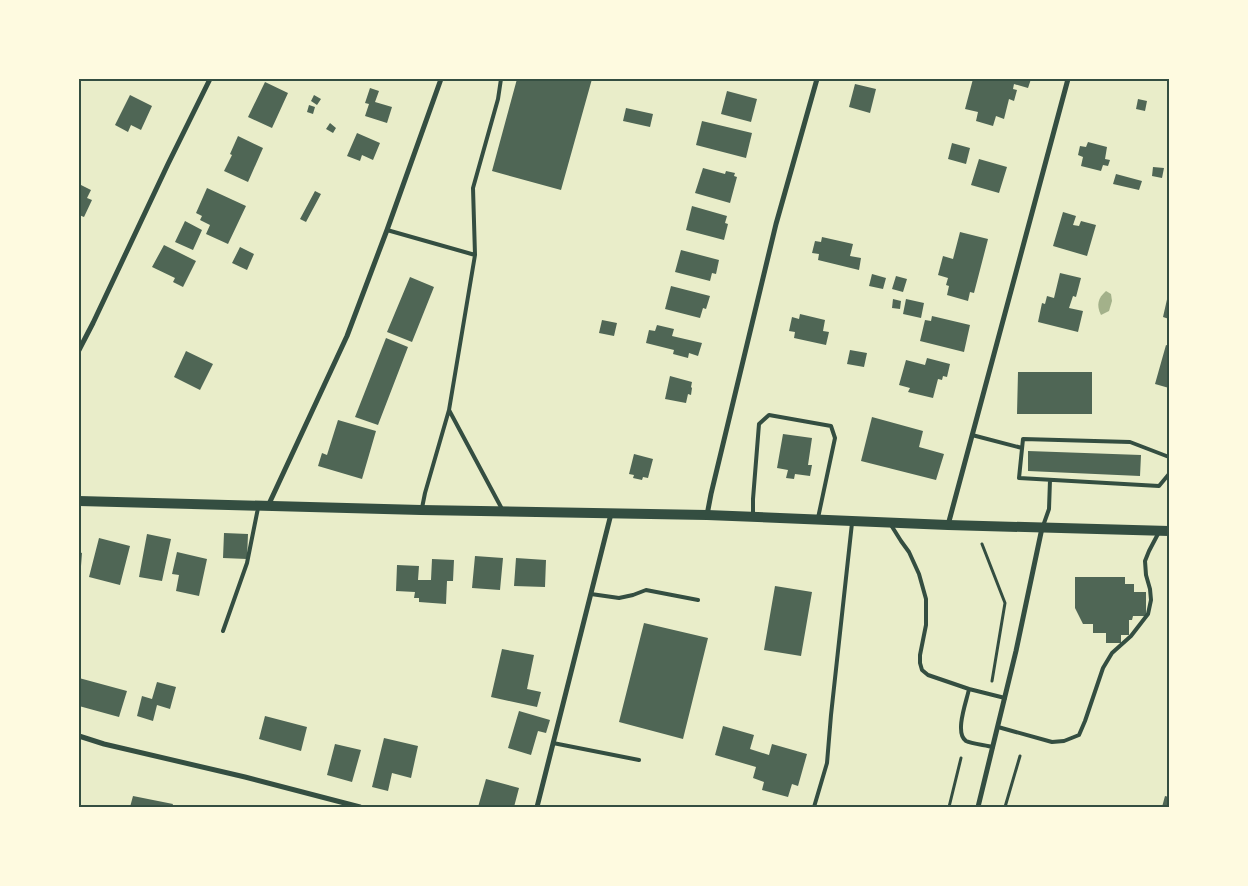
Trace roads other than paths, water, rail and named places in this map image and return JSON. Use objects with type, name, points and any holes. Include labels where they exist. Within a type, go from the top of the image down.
[{"type":"main road","points":[[79,501],[707,515],[948,526],[1165,530]]},
{"type":"street","points":[[79,350],[210,79]]},
{"type":"street","points":[[263,506],[348,336],[441,79]]},
{"type":"street","points":[[707,515],[776,224],[816,79]]},
{"type":"street","points":[[948,526],[1068,79]]},
{"type":"street","points":[[537,807],[611,513]]},
{"type":"street","points":[[978,807],[998,727],[1042,528]]},
{"type":"street","points":[[79,736],[104,744],[245,777],[360,807]]},
{"type":"lane","points":[[422,510],[425,493],[449,410],[475,255],[473,188],[498,99],[501,79]]},
{"type":"lane","points":[[387,230],[475,255]]},
{"type":"lane","points":[[449,410],[503,511]]},
{"type":"lane","points":[[753,517],[759,424],[769,415],[831,426],[835,438],[818,520]]},
{"type":"lane","points":[[972,435],[1022,448]]},
{"type":"lane","points":[[1169,457],[1130,442],[1023,439],[1019,478],[1159,486],[1169,474]]},
{"type":"lane","points":[[1042,528],[1049,509],[1050,480]]},
{"type":"lane","points":[[223,631],[247,564],[263,506]]},
{"type":"lane","points":[[814,807],[827,763],[853,521]]},
{"type":"lane","points":[[890,523],[909,552],[919,574],[926,599],[926,625],[920,655],[922,670],[928,675],[1004,698]]},
{"type":"lane","points":[[998,727],[1052,742],[1064,741],[1079,735],[1103,668],[1112,653],[1131,636],[1148,614],[1151,600],[1145,561],[1149,551],[1165,530]]},
{"type":"lane","points":[[591,594],[618,598],[646,590],[698,600]]},
{"type":"lane","points":[[970,689],[960,728],[962,736],[966,741],[993,747]]},
{"type":"lane","points":[[553,743],[639,760]]}]
